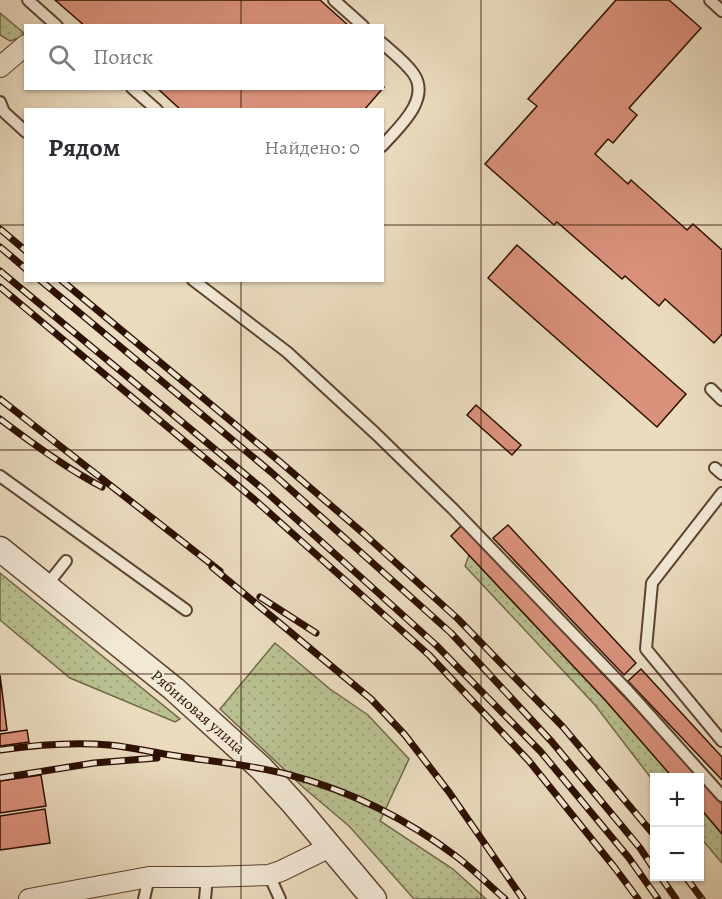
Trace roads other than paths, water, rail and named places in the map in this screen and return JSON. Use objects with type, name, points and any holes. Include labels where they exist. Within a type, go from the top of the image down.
[{"type":"street","points":[[0,67],[24,47]]},
{"type":"street","name":"Рябиновая улица","points":[[0,549],[174,689],[262,769],[374,899]]},
{"type":"street","points":[[28,899],[149,878],[269,875],[330,847]]},
{"type":"lane","points":[[28,0],[50,23]]},
{"type":"lane","points":[[334,0],[361,24]]},
{"type":"lane","points":[[710,0],[722,11]]},
{"type":"lane","points":[[384,45],[414,74],[418,84],[418,94],[411,113],[384,144]]},
{"type":"lane","points":[[134,90],[155,108]]},
{"type":"lane","points":[[0,102],[4,112],[24,130]]},
{"type":"lane","points":[[196,282],[287,352],[453,508],[620,683],[722,796]]},
{"type":"lane","points":[[711,389],[722,400]]},
{"type":"lane","points":[[0,476],[186,610]]},
{"type":"lane","points":[[722,493],[652,583],[646,649],[722,741]]},
{"type":"lane","points":[[47,585],[66,561]]},
{"type":"lane","points":[[269,875],[280,899]]},
{"type":"lane","points":[[205,899],[207,877]]},
{"type":"lane","points":[[144,899],[149,878]]},
{"type":"railway","points":[[0,229],[24,249]]},
{"type":"railway","points":[[0,247],[24,267]]},
{"type":"railway","points":[[0,271],[264,490],[436,645],[541,752],[629,858],[658,899]]},
{"type":"railway","points":[[42,282],[271,472],[451,633],[552,742],[650,863]]},
{"type":"railway","points":[[63,282],[279,461],[458,619],[563,727],[650,830]]},
{"type":"railway","points":[[0,287],[255,500],[429,655],[529,761],[638,899]]},
{"type":"railway","points":[[0,399],[220,571]]},
{"type":"railway","points":[[0,419],[50,455],[102,487]]},
{"type":"railway","points":[[212,567],[371,699],[405,735],[449,792],[523,899]]},
{"type":"railway","points":[[260,597],[316,633]]},
{"type":"railway","points":[[0,750],[54,744],[109,745],[290,775],[356,798],[418,830],[463,862],[505,899]]},
{"type":"railway","points":[[0,778],[94,763],[157,758]]},
{"type":"railway","points":[[663,881],[676,899]]},
{"type":"railway","points":[[689,881],[702,899]]}]
